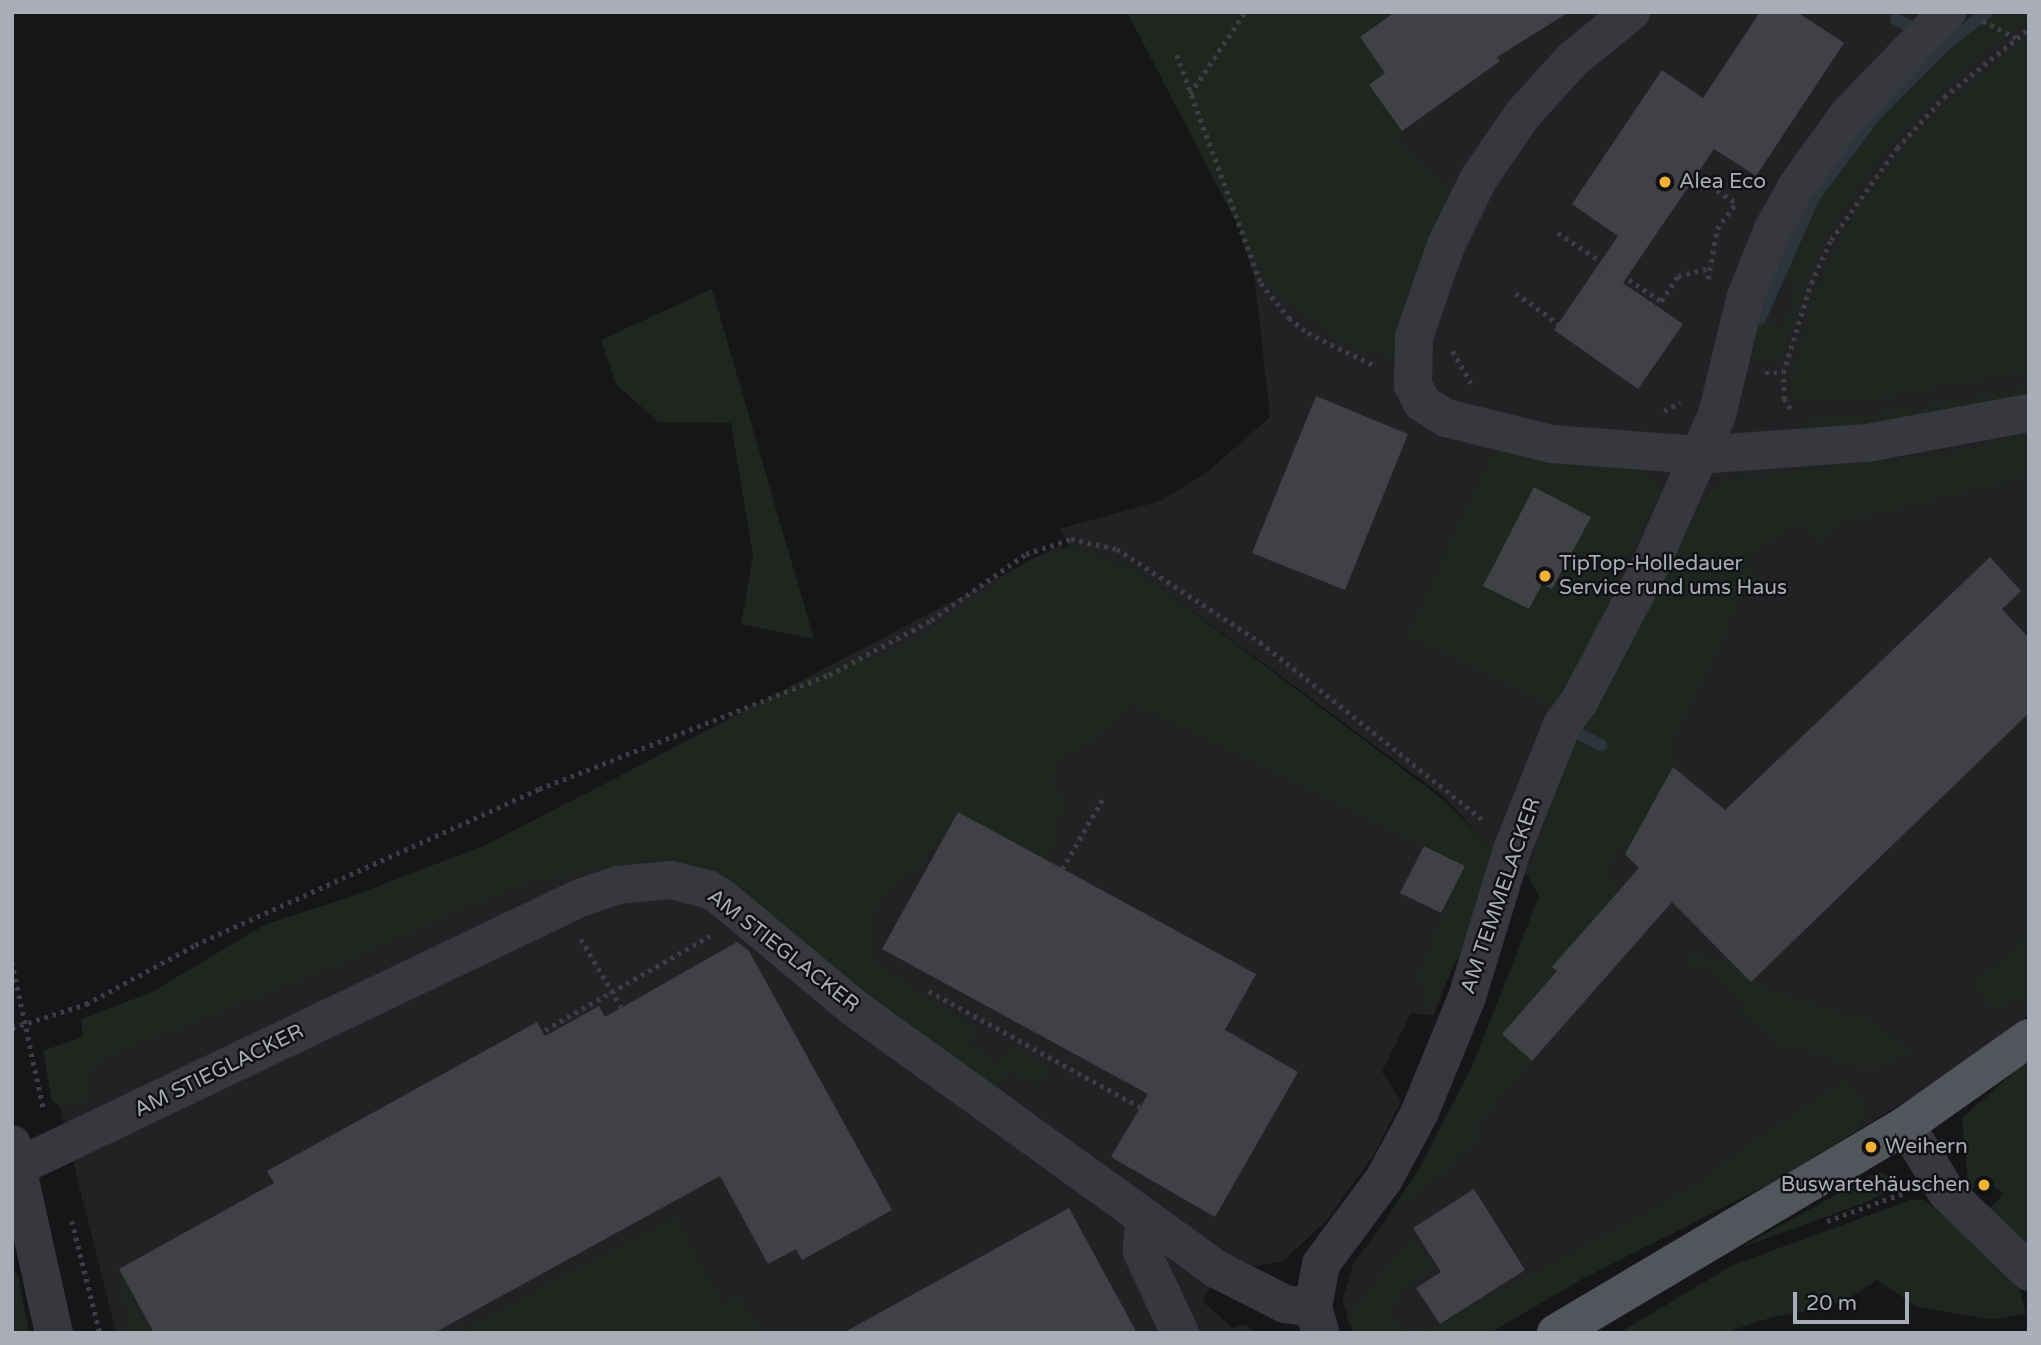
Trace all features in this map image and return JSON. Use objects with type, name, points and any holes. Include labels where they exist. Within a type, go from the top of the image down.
[{"type":"main road","points":[[1556,1333],[1906,1125],[2029,1038]]},
{"type":"street","points":[[1631,12],[1573,59],[1522,114],[1479,178],[1446,245],[1414,337],[1413,385],[1431,411],[1504,434],[1606,451],[1698,456],[1867,443],[2029,413]]},
{"type":"street","name":"AM TEMMELACKER","points":[[1317,1321],[1321,1264],[1384,1179],[1443,1056],[1487,940],[1512,850],[1562,724],[1579,702],[1650,566],[1698,456],[1730,372],[1745,299],[1773,229],[1797,186],[1848,116],[1963,15]]},
{"type":"street","name":"AM STIEGLACKER","points":[[15,1156],[561,906],[617,885],[671,880],[708,889],[853,1007],[1144,1220],[1254,1289],[1317,1321]]},
{"type":"street","points":[[1906,1125],[1947,1193],[2029,1272]]},
{"type":"street","points":[[15,1156],[54,1333]]},
{"type":"street","points":[[1144,1220],[1142,1252],[1180,1333]]},
{"type":"path","points":[[1190,94],[1245,12]]},
{"type":"path","points":[[1963,15],[2016,38]]},
{"type":"path","points":[[1790,410],[1784,399],[1783,373],[1811,284],[1831,240],[1864,190],[1944,97],[2029,29]]},
{"type":"path","points":[[1177,55],[1261,283],[1289,318],[1308,333],[1413,385]]},
{"type":"path","points":[[1696,176],[1773,229]]},
{"type":"path","points":[[1558,233],[1661,301],[1678,276],[1709,268]]},
{"type":"path","points":[[1562,326],[1624,240]]},
{"type":"path","points":[[1516,293],[1632,377],[1670,324],[1600,274]]},
{"type":"path","points":[[1452,344],[1462,369],[1480,391]]},
{"type":"path","points":[[1658,414],[1689,394],[1699,370],[1783,373]]},
{"type":"path","points":[[12,1028],[86,1004],[195,945],[345,881],[539,789],[829,675],[931,620],[1026,554],[1070,539],[1094,542],[1144,564],[1260,642],[1471,808],[1512,850]]},
{"type":"path","points":[[1062,869],[1102,800]]},
{"type":"path","points":[[561,906],[621,1007]]},
{"type":"path","points":[[545,1030],[744,916]]},
{"type":"path","points":[[929,991],[1140,1107]]},
{"type":"shaded area","points":[[1127,12],[1395,12],[1360,37],[1385,73],[1369,85],[1402,131],[1394,137],[1456,196],[1435,227],[1405,299],[1397,359],[1347,346],[1272,291]]},
{"type":"shaded area","points":[[1275,12],[2029,12],[2029,1015],[1940,1080],[1773,1182],[1582,1279],[1490,1333],[1354,1333],[1342,1301],[1353,1265],[1409,1187],[1472,1067],[1539,896],[1528,876],[1492,849],[1443,796],[1136,569],[1071,546],[1059,529],[1160,501],[1205,474],[1270,417],[1255,281],[1236,218]]},
{"type":"shaded area","points":[[1987,12],[2029,12],[2029,20],[1968,64],[1891,141],[1818,249],[1781,358],[1752,361],[1760,319],[1783,327],[1798,286],[1775,278],[1814,197],[1875,116],[1943,47]]},
{"type":"shaded area","points":[[2029,36],[2029,371],[1870,400],[1795,402],[1791,395],[1794,371],[1813,299],[1852,218],[1901,152],[1946,105]]},
{"type":"shaded area","points":[[712,289],[814,639],[741,624],[753,556],[731,423],[658,422],[616,384],[601,340]]},
{"type":"shaded area","points":[[2029,387],[2029,400],[1818,431],[1796,428],[1809,419],[1865,415]]},
{"type":"shaded area","points":[[2029,433],[2029,472],[2010,482],[1844,522],[1816,543],[1801,521],[1746,560],[1760,582],[1743,595],[1671,746],[1673,767],[1625,854],[1619,849],[1607,868],[1618,892],[1503,1034],[1532,1061],[1473,1130],[1480,1137],[1435,1181],[1391,1211],[1424,1161],[1472,1067],[1539,897],[1528,876],[1578,726],[1591,718],[1705,496],[1728,478],[1948,453]]},
{"type":"shaded area","points":[[1494,449],[1639,469],[1652,478],[1660,494],[1557,709],[1407,636]]},
{"type":"shaded area","points":[[1060,545],[1494,863],[1433,1016],[1411,1013],[1382,1072],[1401,1101],[1373,1156],[1326,1221],[1283,1261],[1254,1266],[1222,1261],[1203,1302],[1233,1328],[1246,1324],[1254,1333],[116,1333],[51,1074]]},
{"type":"shaded area","points":[[1071,546],[1136,569],[1445,801],[1492,849],[1495,881],[1430,1015],[1418,975],[1465,865],[1134,705],[1087,745],[1058,759],[1053,782],[1066,806],[1054,830],[1059,838],[1047,859],[958,812],[927,858],[882,899],[873,918],[874,963],[976,1028],[970,1045],[998,1063],[1009,1049],[1018,1048],[1052,1071],[1034,1086],[1009,1070],[995,1088],[694,872],[650,860],[531,882],[463,909],[312,976],[107,1056],[86,1073],[90,1093],[85,1102],[63,1108],[52,1101],[43,1051],[82,1037],[82,1019],[152,992],[266,924],[347,898],[483,846],[845,662],[881,656],[917,639],[1029,560]]},
{"type":"shaded area","points":[[2029,926],[2029,998],[1991,1009],[1973,983],[2015,949]]},
{"type":"shaded area","points":[[1691,952],[1733,963],[1751,982],[1782,994],[1875,1022],[1912,1054],[1880,1067],[1857,1067],[1817,1053],[1775,1047],[1770,1034],[1737,1012],[1747,1005],[1705,968],[1686,969]]},
{"type":"shaded area","points":[[2029,1059],[2029,1245],[1989,1210],[2003,1194],[1983,1177],[1969,1193],[1962,1118]]},
{"type":"shaded area","points":[[1843,1080],[1859,1093],[1864,1107],[1860,1129],[1773,1182],[1582,1279],[1490,1333],[1354,1333],[1347,1319],[1412,1236],[1433,1265],[1399,1295],[1390,1320],[1413,1332],[1440,1324],[1698,1184],[1743,1147]]},
{"type":"shaded area","points":[[1877,1172],[1905,1181],[1867,1202],[1740,1248]]},
{"type":"shaded area","points":[[1911,1200],[1924,1200],[1984,1250],[2019,1288],[2026,1314],[1992,1320],[1917,1307],[1877,1280],[1848,1299],[1821,1309],[1776,1316],[1724,1333],[1619,1333],[1733,1265]]},
{"type":"shaded area","points":[[676,1216],[722,1303],[739,1295],[761,1333],[457,1333]]},
{"type":"shaded area","points":[[12,1269],[18,1275],[29,1333],[12,1333]]},
{"type":"shaded area","points":[[119,1269],[150,1333],[129,1333]]},
{"type":"building","points":[[1395,12],[1569,12],[1497,57],[1500,61],[1402,131],[1369,85],[1385,73],[1360,37]]},
{"type":"building","points":[[1760,12],[1797,12],[1844,43],[1756,176],[1714,149],[1623,283],[1683,324],[1638,389],[1554,330],[1618,236],[1572,204],[1662,70],[1703,98]]},
{"type":"building","points":[[1316,396],[1408,434],[1345,590],[1252,553]]},
{"type":"building","points":[[1534,487],[1591,517],[1552,589],[1542,584],[1529,609],[1483,586]]},
{"type":"building","points":[[1990,557],[2021,591],[2002,609],[2029,638],[2029,713],[1751,982],[1672,902],[1532,1061],[1502,1034],[1557,971],[1552,967],[1639,868],[1625,854],[1673,767],[1725,810]]},
{"type":"building","points":[[958,812],[1256,974],[1225,1030],[1298,1072],[1215,1217],[1111,1157],[1148,1094],[882,949]]},
{"type":"building","points":[[1424,846],[1465,866],[1441,913],[1400,893]]},
{"type":"building","points":[[737,942],[749,951],[892,1210],[802,1260],[796,1249],[768,1264],[720,1176],[434,1333],[154,1333],[119,1269],[274,1183],[267,1171],[537,1022],[545,1036],[599,1006],[605,1017]]},
{"type":"building","points":[[1474,1189],[1525,1270],[1440,1324],[1416,1288],[1441,1272],[1413,1228]]},
{"type":"building","points":[[1069,1208],[1137,1333],[843,1333],[1051,1218]]},
{"type":"waterway","points":[[1760,319],[1814,197],[1875,116],[1943,47],[1987,12]]},
{"type":"waterway","points":[[1896,19],[1920,33]]},
{"type":"waterway","points":[[1565,726],[1601,745]]},
{"type":"place","name":"Alea Eco","points":[[1665,182]]},
{"type":"place","name":"TipTop-Holledauer Service rund ums Haus","points":[[1545,576]]},
{"type":"place","name":"Weihern","points":[[1871,1147]]},
{"type":"place","name":"Buswartehäuschen","points":[[1984,1185]]}]
